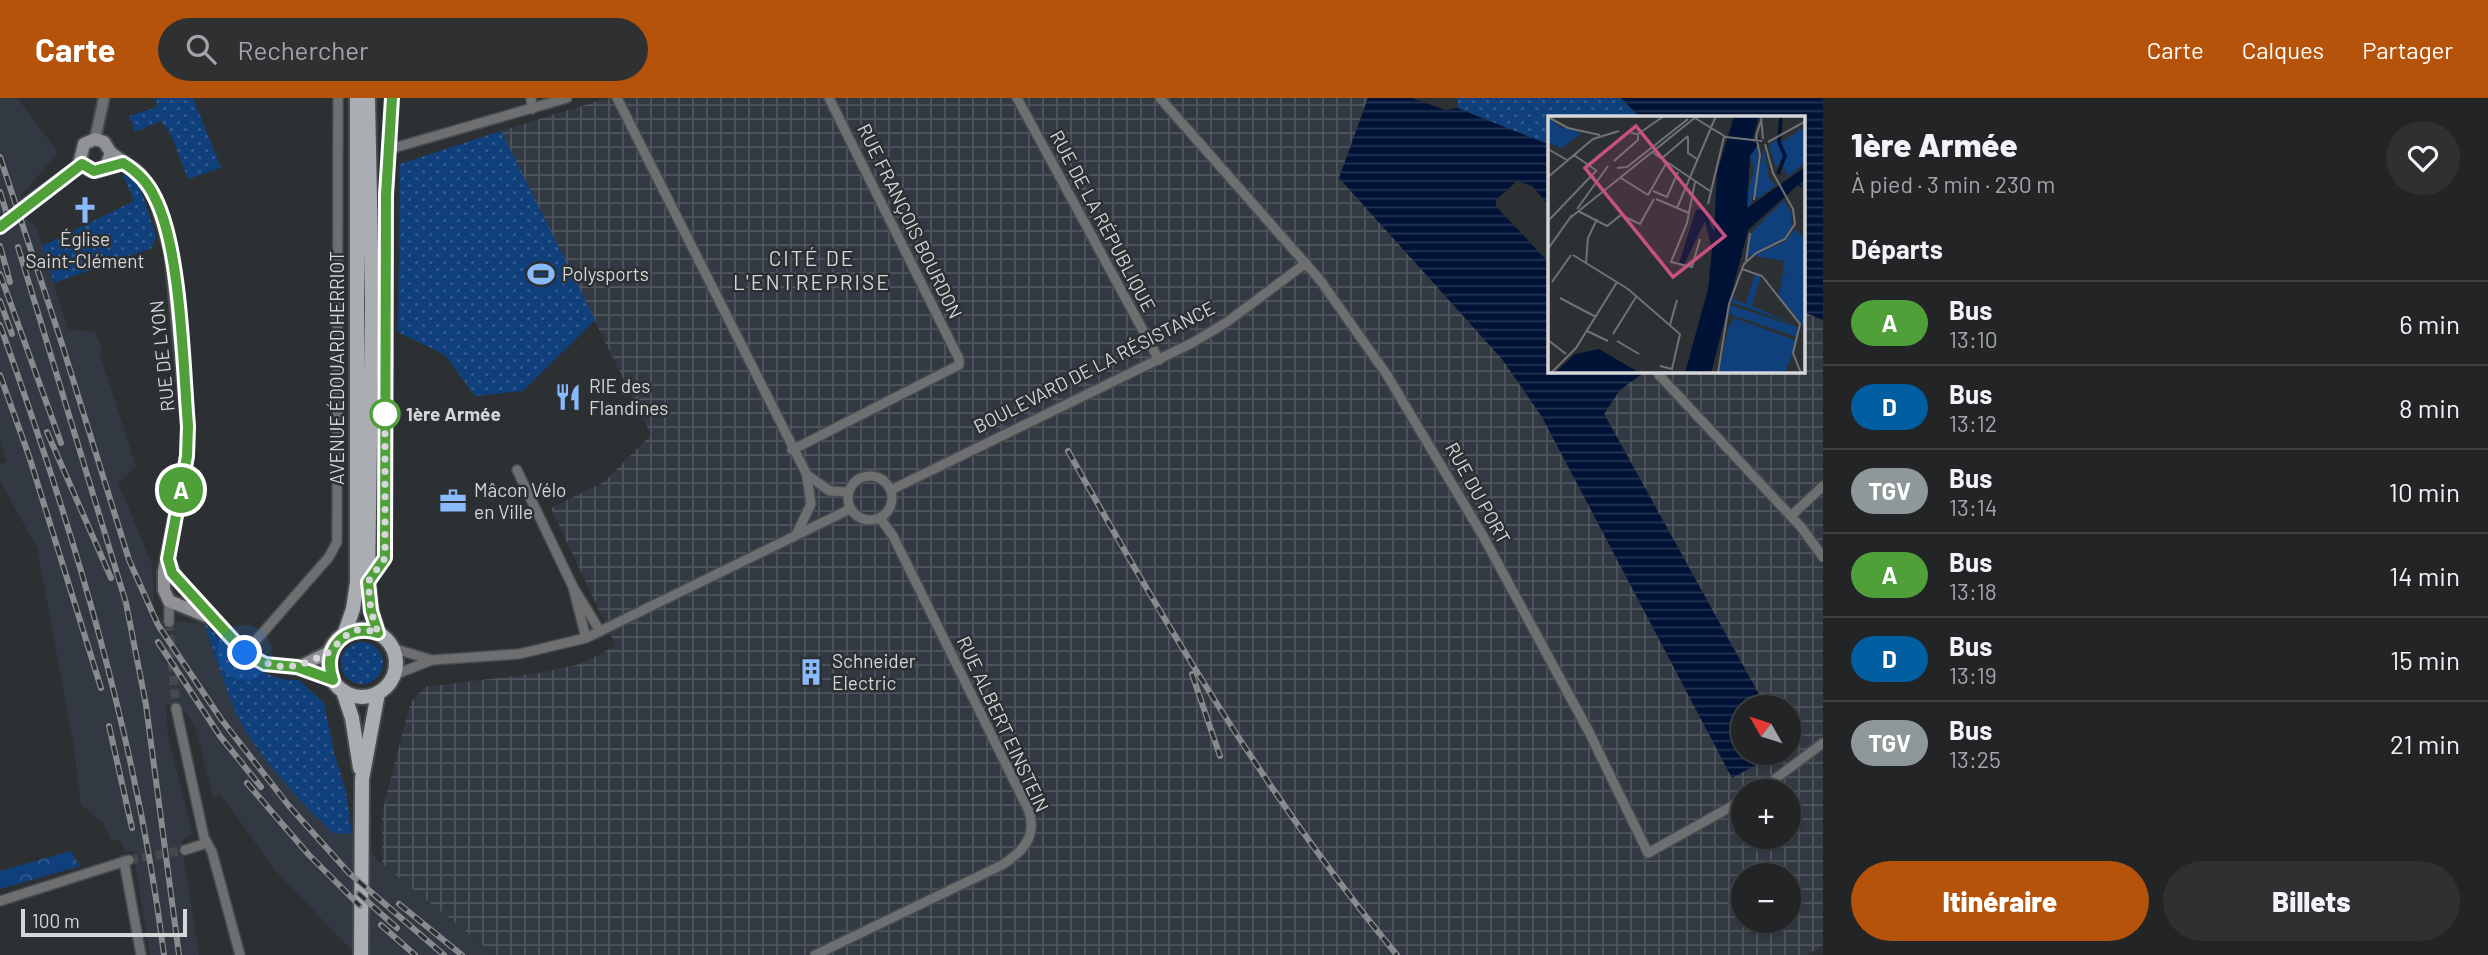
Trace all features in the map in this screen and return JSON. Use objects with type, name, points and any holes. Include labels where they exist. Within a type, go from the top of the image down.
[{"type":"main road","name":"AVENUE ÉDOUARD HERRIOT","points":[[344,635],[353,609],[357,582],[356,98]]},
{"type":"main road","name":"AVENUE ÉDOUARD HERRIOT","points":[[368,98],[372,304],[368,582],[371,611],[378,633]]},
{"type":"main road","points":[[95,139],[104,142],[108,160],[94,171],[82,164],[79,156],[81,148],[95,139]]},
{"type":"main road","name":"RUE DE LYON","points":[[108,160],[123,163],[139,173],[156,199],[169,242],[188,426],[187,456],[164,581],[169,601]]},
{"type":"main road","points":[[25,206],[82,164]]},
{"type":"main road","points":[[168,559],[172,573],[245,653],[265,664],[297,667],[333,680]]},
{"type":"main road","points":[[190,593],[177,594],[169,601],[217,620]]},
{"type":"main road","points":[[297,667],[331,651],[344,635],[360,630],[378,633],[392,648],[396,656],[394,675],[378,693],[362,779]]},
{"type":"main road","points":[[331,651],[329,670],[333,680],[343,691],[352,718],[362,779],[361,955]]},
{"type":"main road","points":[[343,691],[360,697],[378,693]]},
{"type":"street","points":[[95,139],[104,98]]},
{"type":"street","points":[[245,653],[329,557],[337,542],[338,98]]},
{"type":"street","points":[[368,582],[385,558],[386,195],[392,145],[392,98]]},
{"type":"street","points":[[531,98],[533,109]]},
{"type":"street","points":[[392,145],[397,147],[567,98]]},
{"type":"street","points":[[617,98],[792,450],[807,475],[811,504],[805,522],[794,536]]},
{"type":"street","name":"RUE FRANÇOIS BOURDON","points":[[792,450],[959,365],[959,359],[829,98]]},
{"type":"street","name":"RUE DE LA RÉPUBLIQUE","points":[[1017,98],[1159,360]]},
{"type":"street","name":"RUE DU PORT","points":[[1160,98],[1306,263],[1387,375],[1443,466],[1588,732],[1648,853],[1731,807]]},
{"type":"street","name":"BOULEVARD DE LA RÉSISTANCE","points":[[891,490],[1159,360],[1227,322],[1306,263]]},
{"type":"street","points":[[1659,375],[1791,516],[1823,557]]},
{"type":"street","points":[[517,470],[573,587],[600,631]]},
{"type":"street","points":[[807,475],[830,491],[848,492]]},
{"type":"street","points":[[871,476],[884,481],[891,490],[890,508],[880,518],[860,519],[850,509],[848,492],[857,480],[871,476]]},
{"type":"street","points":[[1791,516],[1823,486]]},
{"type":"street","points":[[394,675],[432,660],[519,654],[586,638],[850,509]]},
{"type":"street","name":"RUE ALBERT EINSTEIN","points":[[815,955],[1002,864],[1021,853],[1031,836],[1032,821],[1028,809],[893,536],[880,518]]},
{"type":"street","points":[[573,587],[586,638]]},
{"type":"street","name":"RUE DE LYON","points":[[169,601],[169,622]]},
{"type":"street","points":[[392,648],[432,660]]},
{"type":"street","points":[[176,708],[207,843],[212,852],[240,955]]},
{"type":"street","points":[[1775,779],[1823,743]]},
{"type":"street","points":[[184,850],[207,843]]},
{"type":"street","points":[[0,901],[127,861],[141,955]]},
{"type":"shaded area","points":[[0,98],[17,98],[58,152],[21,196],[26,219],[36,227],[68,329],[95,332],[102,351],[99,353],[136,466],[118,483],[152,564],[155,612],[164,621],[204,623],[238,716],[333,833],[352,834],[382,864],[495,955],[356,955],[275,870],[220,794],[213,798],[195,726],[186,712],[166,703],[168,736],[193,834],[181,841],[199,955],[150,955],[133,851],[125,851],[120,840],[111,841],[104,824],[81,804],[73,741],[37,548],[0,480],[0,464],[7,462],[0,439]]},
{"type":"shaded area","points":[[607,98],[1368,98],[1339,178],[1502,359],[1542,417],[1732,778],[1755,765],[1801,765],[1801,695],[1759,695],[1604,413],[1620,390],[1643,373],[1806,373],[1806,313],[1823,320],[1823,945],[1807,955],[495,955],[382,864],[382,813],[412,701],[425,687],[539,673],[580,664],[616,646],[551,508],[604,482],[651,435],[501,131]]},
{"type":"shaded area","points":[[1368,98],[1412,98],[1445,110],[1457,108],[1548,144],[1548,205],[1532,186],[1517,181],[1496,200],[1496,206],[1548,262],[1548,373],[1643,373],[1620,390],[1604,414],[1759,695],[1731,695],[1731,765],[1755,765],[1732,778],[1542,417],[1502,359],[1339,178]]},
{"type":"shaded area","points":[[1621,98],[1823,98],[1823,320],[1806,313],[1806,116],[1639,116]]},
{"type":"green space","points":[[156,98],[193,98],[221,168],[188,179],[171,135],[161,121],[135,132],[129,116],[157,107]]},
{"type":"green space","points":[[1458,98],[1621,98],[1639,116],[1548,116],[1548,144],[1457,108]]},
{"type":"green space","points":[[501,131],[595,320],[523,391],[475,396],[445,355],[398,332],[400,164]]},
{"type":"green space","points":[[122,173],[139,184],[156,236],[152,248],[54,283],[42,246],[134,201]]},
{"type":"green space","name":"Polysports","points":[[544,254],[557,287],[538,294],[525,262]]},
{"type":"green space","points":[[204,623],[224,643],[259,670],[271,676],[299,680],[324,703],[334,753],[346,792],[352,834],[333,833],[294,793],[255,745],[232,704]]},
{"type":"green space","points":[[362,642],[377,648],[383,663],[377,678],[362,684],[347,678],[341,663],[347,648]]},
{"type":"green space","points":[[71,851],[80,866],[0,889],[0,871]]},
{"type":"tunnel","points":[[0,227],[25,206]]},
{"type":"tunnel","points":[[169,622],[176,708]]},
{"type":"tunnel","points":[[129,860],[185,850]]},
{"type":"railway","points":[[0,157],[129,560],[158,625],[221,719],[289,806],[349,873],[444,955]]},
{"type":"railway","points":[[0,192],[9,221]]},
{"type":"railway","points":[[0,246],[10,282]]},
{"type":"railway","points":[[18,247],[126,603],[146,705],[179,955]]},
{"type":"railway","points":[[0,274],[61,443]]},
{"type":"railway","points":[[0,301],[12,334]]},
{"type":"railway","points":[[0,325],[53,479],[99,636],[137,794],[164,955]]},
{"type":"railway","points":[[0,375],[29,456],[101,688]]},
{"type":"railway","points":[[47,432],[111,578]]},
{"type":"railway","points":[[1068,451],[1181,647],[1262,774],[1350,896],[1397,955]]},
{"type":"railway","points":[[158,642],[220,736],[261,787]]},
{"type":"railway","points":[[1192,674],[1220,756]]},
{"type":"railway","points":[[109,726],[132,828]]},
{"type":"railway","points":[[247,783],[309,855],[360,906]]},
{"type":"railway","points":[[358,893],[397,928]]},
{"type":"railway","points":[[399,904],[462,955]]},
{"type":"railway","points":[[381,925],[415,955]]},
{"type":"bus line","name":"A","points":[[0,227],[82,164],[94,171],[123,163],[139,173],[146,182],[156,199],[169,242],[188,426],[187,456],[168,559],[172,573],[245,653],[265,664],[297,667],[333,680],[329,661],[336,642],[352,631],[369,630],[378,633],[371,611],[368,582],[385,558],[386,195],[392,145],[392,98]]},
{"type":"place","name":"Église Saint-Clément","points":[[85,210]]},
{"type":"place","name":"Polysports","points":[[541,274]]},
{"type":"place","name":"RIE des Flandines","points":[[568,397]]},
{"type":"place","name":"1ère Armée","points":[[385,414]]},
{"type":"place","name":"Mâcon Vélo en Ville","points":[[453,501]]},
{"type":"place","name":"Schneider Electric","points":[[811,672]]},
{"type":"district","name":"CITÉ DE L'ENTREPRISE","points":[[812,271]]},
{"type":"route","points":[[245,653],[265,664],[297,667],[331,651],[336,642],[352,631],[369,630],[378,633],[371,611],[368,582],[385,558],[385,414]]}]
